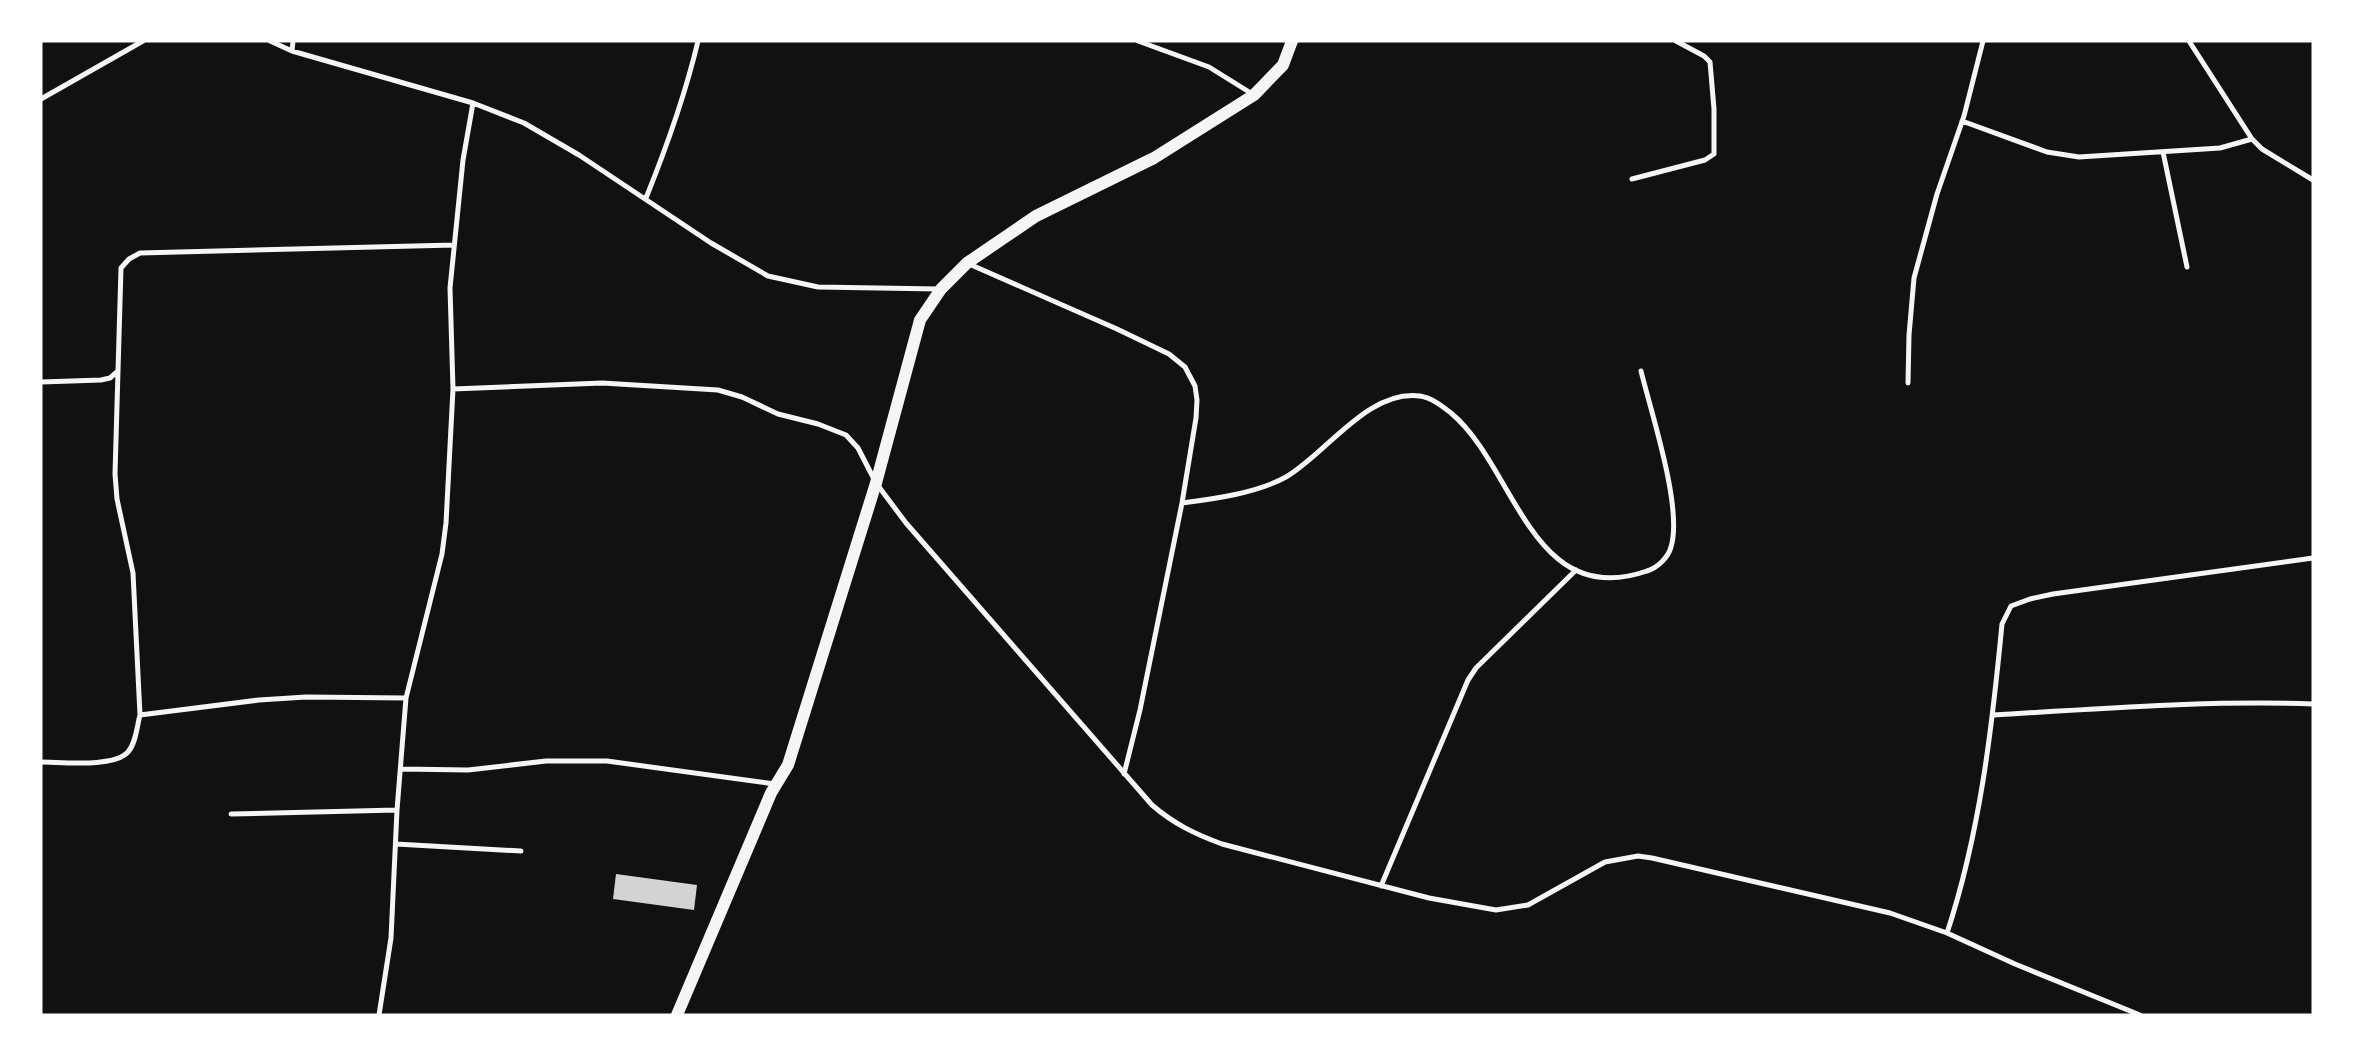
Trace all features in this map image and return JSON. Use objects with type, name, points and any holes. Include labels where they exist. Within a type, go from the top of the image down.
[{"type":"main road","points":[[677,1015],[775,784],[788,765],[876,483],[920,320],[941,289],[967,263],[1036,216],[1154,158],[1254,95],[1283,65],[1292,41]]},
{"type":"street","points":[[41,99],[143,41]]},
{"type":"street","points":[[270,41],[292,51],[473,103],[524,123],[552,138],[646,198],[711,243],[768,276],[818,287],[941,289]]},
{"type":"street","points":[[292,51],[293,41]]},
{"type":"street","points":[[646,198],[672,132],[689,81],[698,41]]},
{"type":"street","points":[[1138,41],[1209,67],[1254,95]]},
{"type":"street","points":[[1632,179],[1705,160],[1714,154],[1714,109],[1710,62],[1704,56],[1676,41]]},
{"type":"street","points":[[1908,383],[1908,335],[1914,278],[1937,194],[1962,121],[1983,41]]},
{"type":"street","points":[[2189,41],[2252,139],[2262,149],[2313,180]]},
{"type":"street","points":[[379,1015],[391,938],[397,810],[406,698],[442,554],[450,469],[453,389],[449,316],[463,160],[473,103]]},
{"type":"street","points":[[1962,121],[2061,155],[2079,156],[2229,147],[2252,139]]},
{"type":"street","points":[[2163,152],[2187,267]]},
{"type":"street","points":[[41,762],[104,762],[121,758],[129,751],[133,742],[140,715],[134,573],[117,499],[115,474],[122,268],[129,259],[140,253],[454,245]]},
{"type":"street","points":[[967,263],[1118,329],[1169,354],[1185,367],[1195,386],[1197,400],[1182,503],[1140,710],[1124,774]]},
{"type":"street","points":[[41,382],[100,380],[110,378],[118,371]]},
{"type":"street","points":[[1182,503],[1220,498],[1286,477],[1353,421],[1371,409],[1398,397],[1420,396],[1440,404],[1463,423],[1542,545],[1562,564],[1576,570],[1604,577],[1631,576],[1653,569],[1664,560],[1671,549],[1674,531],[1672,503],[1664,461],[1640,371]]},
{"type":"street","points":[[453,389],[602,383],[718,390],[742,397],[778,414],[818,424],[846,435],[858,448],[876,483],[952,578],[1152,805],[1170,821],[1190,832],[1222,844],[1381,886],[1476,907],[1510,910],[1528,905],[1605,862],[1638,856],[1666,860],[1890,913],[1947,933],[2015,964],[2140,1015]]},
{"type":"street","points":[[1947,933],[1962,890],[1984,782],[2002,624],[2006,612],[2017,602],[2053,594],[2313,558]]},
{"type":"street","points":[[1381,886],[1468,680],[1476,668],[1576,570]]},
{"type":"street","points":[[140,715],[259,700],[306,697],[406,698]]},
{"type":"street","points":[[1993,715],[2168,705],[2267,702],[2313,704]]},
{"type":"street","points":[[401,769],[468,770],[546,761],[607,761],[775,784]]},
{"type":"street","points":[[230,814],[397,810]]},
{"type":"street","points":[[396,844],[521,852]]},
{"type":"building","points":[[616,874],[697,885],[694,910],[613,899]]}]
